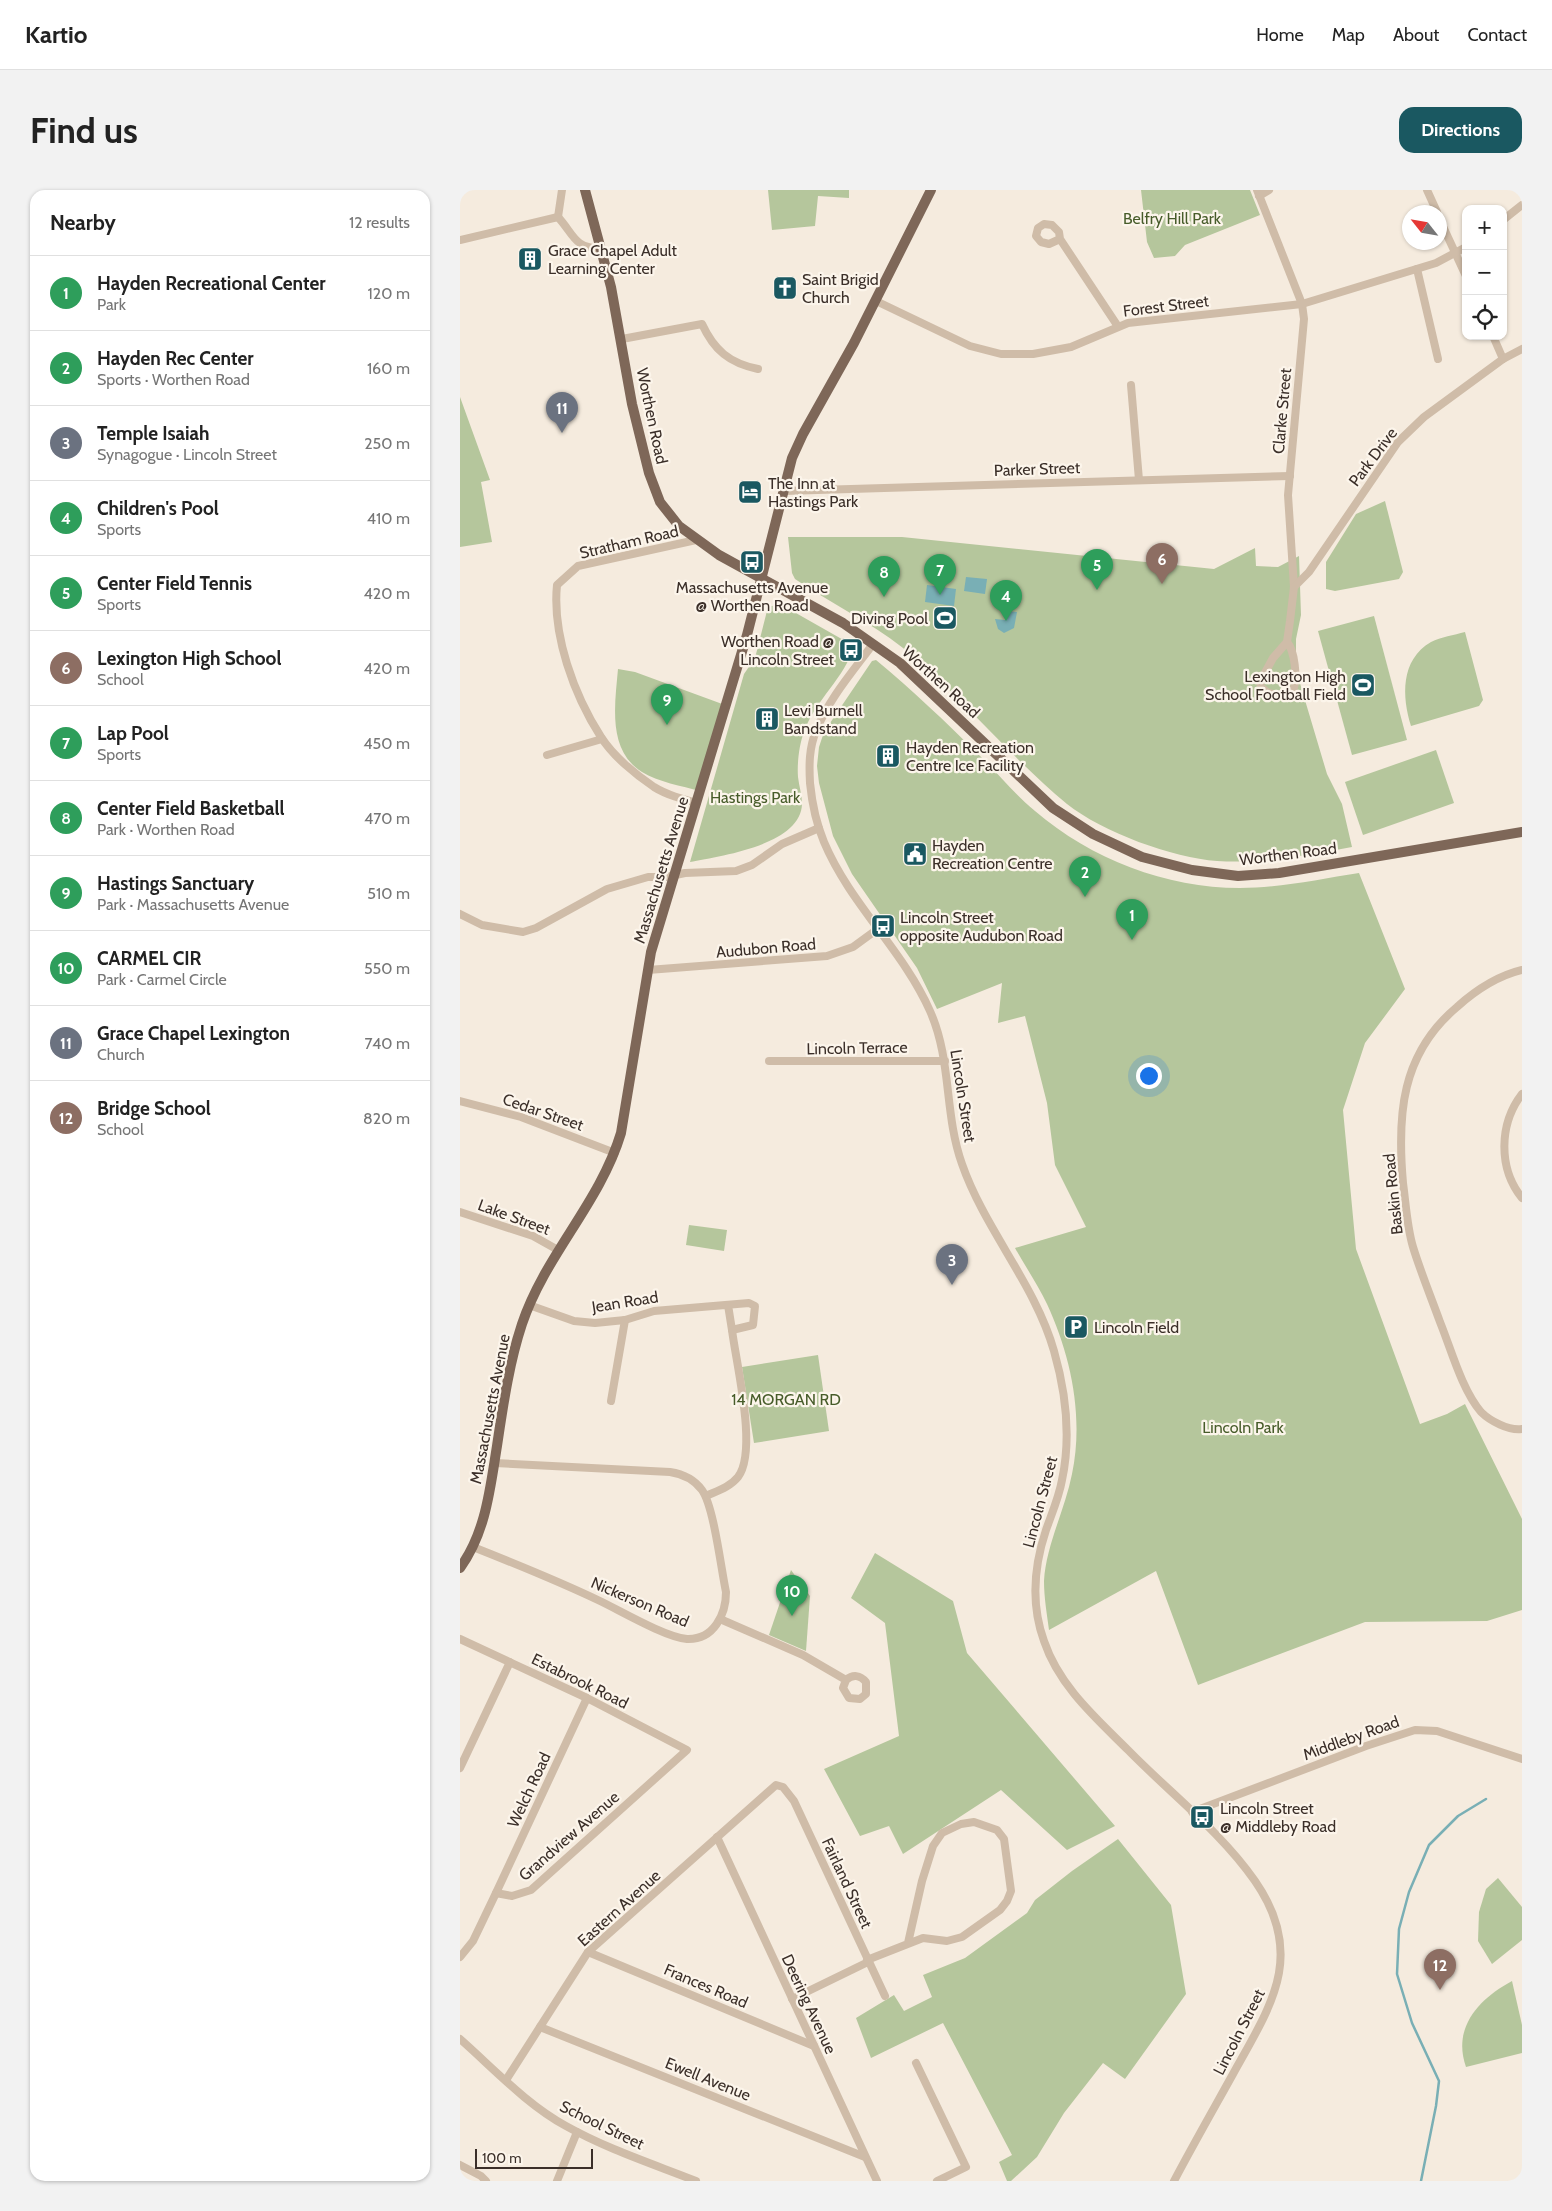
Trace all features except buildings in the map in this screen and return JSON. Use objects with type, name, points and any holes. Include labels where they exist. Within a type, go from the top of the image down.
[{"type":"main road","name":"Worthen Road","points":[[585,190],[622,339],[632,404],[649,473],[660,502],[679,526],[696,540],[762,579],[843,623],[900,663],[1053,808],[1093,834],[1142,857],[1213,874],[1238,876],[1279,873],[1522,832]]},
{"type":"main road","name":"Massachusetts Avenue","points":[[460,1568],[473,1547],[483,1523],[513,1357],[529,1305],[558,1250],[603,1180],[615,1153],[621,1133],[648,970],[748,635],[792,458],[803,434],[876,301],[931,190]]},
{"type":"street","points":[[562,190],[558,217],[576,242],[582,246],[601,249]]},
{"type":"street","points":[[1258,193],[1269,190]]},
{"type":"street","points":[[1427,190],[1434,205]]},
{"type":"street","name":"Clarke Street","points":[[1258,193],[1302,304],[1304,328],[1288,495],[1294,587],[1287,642],[1273,658],[1260,682],[1261,687],[1271,694],[1284,694],[1294,688],[1293,663],[1290,646],[1287,642]]},
{"type":"street","points":[[1507,217],[1522,205]]},
{"type":"street","points":[[460,240],[558,217]]},
{"type":"street","points":[[1447,234],[1462,267]]},
{"type":"street","points":[[1060,239],[1117,326]]},
{"type":"street","name":"Forest Street","points":[[876,301],[955,340],[985,351],[1001,354],[1033,354],[1064,349],[1085,342],[1117,326],[1147,320],[1302,304],[1417,269],[1456,254],[1462,250]]},
{"type":"street","points":[[1417,269],[1438,359]]},
{"type":"street","points":[[622,339],[702,324],[711,343],[723,354],[747,367],[758,369]]},
{"type":"street","points":[[1495,340],[1503,359]]},
{"type":"street","name":"Park Drive","points":[[1294,587],[1309,572],[1398,442],[1424,417],[1503,359],[1522,349]]},
{"type":"street","points":[[1131,385],[1139,480]]},
{"type":"street","name":"Parker Street","points":[[784,491],[1290,476]]},
{"type":"street","name":"Stratham Road","points":[[602,739],[585,708],[562,642],[555,604],[557,585],[578,566],[696,540]]},
{"type":"street","name":"Lincoln Street","points":[[873,644],[824,715],[813,739],[809,770],[818,828],[824,844],[841,873],[905,964],[927,1005],[941,1040],[950,1115],[960,1159],[976,1200],[1040,1312],[1054,1351],[1065,1405],[1068,1450],[1062,1484],[1041,1547],[1036,1582],[1036,1613],[1042,1637],[1056,1671],[1072,1691],[1114,1736],[1192,1812],[1248,1872],[1267,1899],[1279,1941],[1280,1969],[1270,2008],[1174,2181]]},
{"type":"street","points":[[547,755],[602,739],[623,761],[655,787],[697,803]]},
{"type":"street","points":[[460,914],[482,925],[523,932],[536,928],[607,890],[648,876],[736,871],[752,866],[782,844],[818,828]]},
{"type":"street","name":"Audubon Road","points":[[648,970],[828,956],[853,947],[879,928]]},
{"type":"street","name":"Baskin Road","points":[[1522,970],[1496,979],[1476,990],[1450,1012],[1432,1033],[1418,1054],[1411,1069],[1405,1090],[1401,1127],[1404,1194],[1413,1245],[1459,1371],[1473,1400],[1482,1413],[1515,1430],[1522,1429]]},
{"type":"street","name":"Lincoln Terrace","points":[[770,1061],[945,1061]]},
{"type":"street","points":[[1522,1094],[1514,1104],[1508,1119],[1504,1153],[1507,1171],[1522,1198]]},
{"type":"street","name":"Cedar Street","points":[[460,1101],[521,1117],[615,1153]]},
{"type":"street","name":"Lake Street","points":[[460,1212],[533,1236],[558,1250]]},
{"type":"street","name":"Jean Road","points":[[529,1305],[574,1321],[595,1322],[626,1320],[654,1311],[749,1303],[755,1306],[753,1324],[732,1330]]},
{"type":"street","points":[[706,1496],[735,1480],[742,1472],[746,1460],[746,1429],[728,1305]]},
{"type":"street","points":[[611,1401],[626,1320]]},
{"type":"street","points":[[494,1463],[678,1473],[692,1479],[706,1496],[726,1592],[725,1606],[720,1620],[803,1655],[846,1680]]},
{"type":"street","name":"Nickerson Road","points":[[473,1547],[538,1572],[682,1638],[700,1637],[712,1630],[720,1620]]},
{"type":"street","name":"Estabrook Road","points":[[460,1639],[587,1698],[686,1750]]},
{"type":"street","points":[[460,1768],[510,1662]]},
{"type":"street","name":"Welch Road","points":[[496,1893],[587,1698]]},
{"type":"street","name":"Middleby Road","points":[[1192,1812],[1366,1746],[1415,1730],[1437,1731],[1522,1759]]},
{"type":"street","name":"Grandview Avenue","points":[[496,1893],[512,1896],[531,1890],[686,1750]]},
{"type":"street","name":"Eastern Avenue","points":[[506,2080],[588,1952],[776,1785],[780,1785]]},
{"type":"street","name":"Fairland Street","points":[[780,1785],[794,1801],[885,1996]]},
{"type":"street","points":[[792,1999],[908,1943],[923,1938],[947,1941],[962,1936],[1000,1910],[1008,1901],[1011,1892],[1004,1839],[997,1830],[974,1822],[961,1824],[942,1834],[933,1846],[922,1881],[908,1943]]},
{"type":"street","name":"Deering Avenue","points":[[717,1837],[877,2181]]},
{"type":"street","points":[[460,1957],[473,1941],[496,1893]]},
{"type":"street","name":"Frances Road","points":[[588,1952],[814,2046]]},
{"type":"street","name":"Ewell Avenue","points":[[540,2027],[865,2157]]},
{"type":"street","name":"School Street","points":[[460,2039],[535,2104],[576,2132],[696,2181]]},
{"type":"street","points":[[916,2062],[966,2167],[937,2181]]},
{"type":"street","points":[[557,2181],[576,2132]]},
{"type":"street","points":[[460,2165],[486,2181]]},
{"type":"green space","points":[[768,190],[849,190],[849,198],[818,196],[815,226],[772,230]]},
{"type":"green space","name":"Belfry Hill Park","points":[[1141,190],[1250,190],[1260,215],[1185,245],[1175,256],[1154,258],[1147,242]]},
{"type":"green space","points":[[460,397],[490,480],[481,482],[492,542],[460,547]]},
{"type":"green space","points":[[1385,501],[1403,572],[1399,579],[1335,591],[1326,589],[1326,562],[1356,514]]},
{"type":"green space","points":[[788,537],[902,537],[1214,569],[1255,548],[1256,566],[1278,567],[1299,556],[1301,615],[1296,639],[1296,660],[1299,680],[1327,774],[1342,804],[1352,847],[1268,860],[1217,861],[1199,859],[1159,849],[1118,834],[1099,824],[1067,804],[903,648],[877,629],[795,579],[792,573]]},
{"type":"green space","name":"Hastings Park","points":[[780,604],[854,646],[850,658],[815,710],[802,737],[798,777],[802,804],[798,818],[788,830],[774,839],[757,846],[690,862],[744,674],[755,658],[768,607]]},
{"type":"green space","name":"Lexington High School Football Field","points":[[1374,616],[1407,740],[1352,755],[1318,631]]},
{"type":"green space","points":[[1465,632],[1483,700],[1479,706],[1411,726],[1405,691],[1409,669],[1414,659],[1431,642]]},
{"type":"green space","name":"Lincoln Park","points":[[876,660],[941,718],[1027,804],[1057,828],[1080,843],[1131,868],[1185,883],[1212,887],[1240,888],[1300,883],[1359,873],[1405,989],[1365,1043],[1343,1110],[1356,1249],[1420,1424],[1447,1414],[1465,1404],[1522,1519],[1522,1610],[1487,1621],[1365,1622],[1198,1685],[1156,1571],[1049,1630],[1044,1587],[1045,1568],[1072,1474],[1077,1431],[1076,1409],[1069,1366],[1063,1344],[1043,1297],[1015,1248],[1086,1227],[1055,1165],[1047,1103],[1025,1016],[998,1023],[1002,983],[937,1009],[917,968],[852,874],[833,836],[819,783],[817,766],[819,747],[824,732],[872,661]]},
{"type":"green space","points":[[618,669],[635,672],[725,705],[700,791],[663,781],[642,772],[631,763],[623,752],[618,739],[615,711]]},
{"type":"green space","points":[[1436,750],[1454,803],[1363,835],[1345,782]]},
{"type":"green space","points":[[689,1225],[727,1230],[724,1251],[686,1245]]},
{"type":"green space","name":"14 MORGAN RD","points":[[818,1355],[829,1431],[754,1443],[742,1367]]},
{"type":"green space","points":[[875,1553],[953,1601],[967,1653],[1115,1826],[1067,1850],[1001,1790],[903,1854],[889,1826],[860,1836],[824,1769],[899,1736],[885,1623],[851,1598]]},
{"type":"green space","points":[[791,1570],[810,1596],[806,1651],[769,1635]]},
{"type":"green space","points":[[1118,1839],[1171,1905],[1186,1994],[1125,2079],[1103,2063],[1064,2113],[1037,2157],[1011,2181],[1007,2181],[999,2162],[1012,2155],[943,2023],[871,2058],[856,2018],[894,1995],[904,2011],[932,1997],[923,1975],[965,1958],[1027,1913],[1035,1900],[1072,1871]]},
{"type":"green space","points":[[1498,1878],[1522,1907],[1522,1940],[1492,1964],[1478,1941],[1479,1912],[1486,1889]]},
{"type":"green space","points":[[1512,1981],[1522,2025],[1522,2053],[1466,2067],[1463,2039],[1471,2016],[1489,1996]]},
{"type":"water","points":[[966,577],[987,579],[985,594],[964,591]]},
{"type":"water","points":[[927,585],[956,589],[954,606],[925,602]]},
{"type":"water","name":"Diving Pool","points":[[939,610],[953,612],[951,626],[937,625]]},
{"type":"water","points":[[1006,611],[1017,612],[1014,628],[1004,633],[998,629],[995,619],[1005,620]]},
{"type":"waterway","points":[[1421,2181],[1439,2081],[1412,2023],[1397,1974],[1399,1929],[1409,1892],[1429,1845],[1458,1816],[1486,1799]]},
{"type":"place","name":"Grace Chapel Adult Learning Center","points":[[530,259]]},
{"type":"place","name":"Saint Brigid Church","points":[[785,288]]},
{"type":"place","name":"Grace Chapel Lexington","points":[[562,433]]},
{"type":"place","name":"The Inn at Hastings Park","points":[[750,492]]},
{"type":"place","name":"Massachusetts Avenue @ Worthen Road","points":[[752,562]]},
{"type":"place","name":"Lexington High School","points":[[1162,584]]},
{"type":"place","name":"Center Field Tennis","points":[[1097,590]]},
{"type":"place","name":"Lap Pool","points":[[940,595]]},
{"type":"place","name":"Center Field Basketball","points":[[884,597]]},
{"type":"place","name":"Diving Pool","points":[[945,618]]},
{"type":"place","name":"Children's Pool","points":[[1006,621]]},
{"type":"place","name":"Worthen Road @ Lincoln Street","points":[[851,650]]},
{"type":"place","name":"Lexington High School Football Field","points":[[1363,685]]},
{"type":"place","name":"Levi Burnell Bandstand","points":[[767,719]]},
{"type":"place","name":"Hastings Sanctuary","points":[[667,725]]},
{"type":"place","name":"Hayden Recreation Centre Ice Facility","points":[[888,756]]},
{"type":"place","name":"Hayden Recreation Centre","points":[[915,854]]},
{"type":"place","name":"Hayden Rec Center","points":[[1085,897]]},
{"type":"place","name":"Lincoln Street opposite Audubon Road","points":[[883,926]]},
{"type":"place","name":"Hayden Recreational Center","points":[[1132,940]]},
{"type":"place","name":"Temple Isaiah","points":[[952,1285]]},
{"type":"place","name":"Lincoln Field","points":[[1076,1327]]},
{"type":"place","name":"CARMEL CIR","points":[[792,1616]]},
{"type":"place","name":"Lincoln Street @ Middleby Road","points":[[1202,1817]]},
{"type":"place","name":"Bridge School","points":[[1440,1990]]}]
